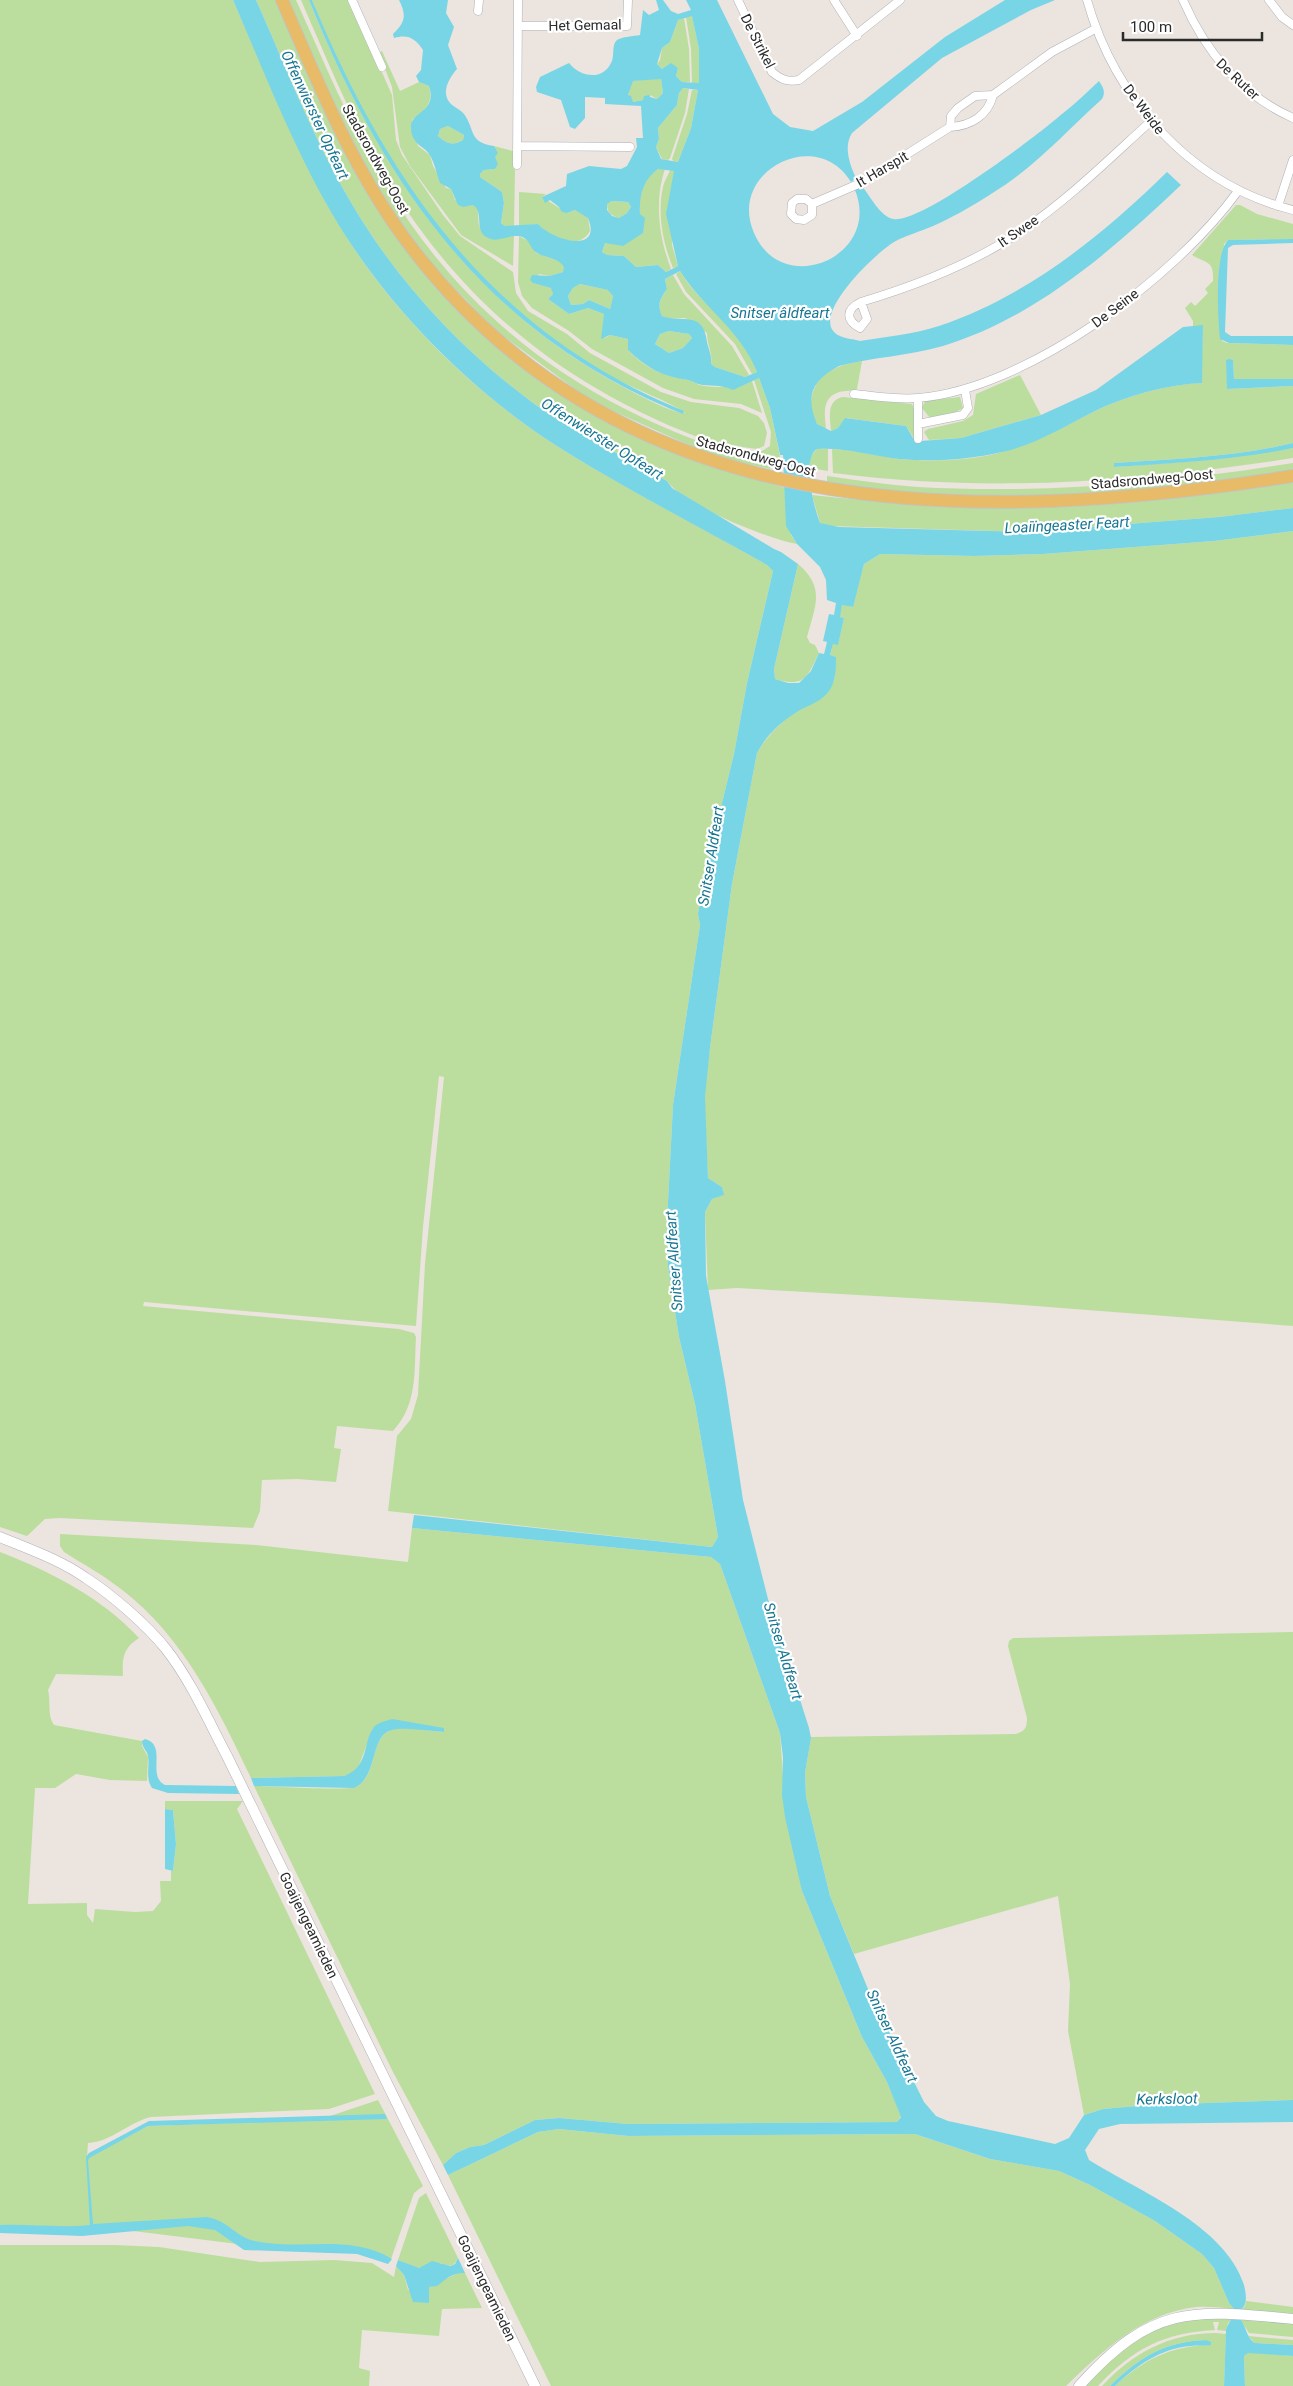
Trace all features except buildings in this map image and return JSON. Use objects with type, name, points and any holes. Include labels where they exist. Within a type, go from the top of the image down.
[{"type":"main road","name":"Stadsrondweg-Oost","points":[[282,0],[342,133],[376,196],[408,243],[466,310],[531,366],[605,415],[689,454],[774,479],[820,489],[918,500],[1017,503],[1110,499],[1215,488],[1293,476]]},
{"type":"street","points":[[352,0],[382,67]]},
{"type":"street","points":[[478,11],[479,0]]},
{"type":"street","points":[[517,165],[518,0]]},
{"type":"street","name":"Het Gemaal","points":[[518,26],[628,26],[628,0]]},
{"type":"street","name":"De Strikel","points":[[738,0],[772,72],[780,79],[788,82],[799,80],[900,0]]},
{"type":"street","points":[[834,0],[856,36]]},
{"type":"street","name":"De Weide","points":[[1088,0],[1096,28],[1120,78],[1150,122],[1179,152],[1238,191],[1293,210]]},
{"type":"street","name":"De Ruter","points":[[1183,0],[1194,26],[1216,60],[1270,108],[1293,118]]},
{"type":"street","points":[[1269,0],[1282,17],[1293,25]]},
{"type":"street","name":"It Harspit","points":[[950,128],[951,116],[958,108],[976,96],[993,95],[1052,52],[1096,28]]},
{"type":"street","name":"It Harspit","points":[[812,204],[863,182],[950,128],[960,127],[976,120],[990,106],[993,95]]},
{"type":"street","name":"It Swee","points":[[861,302],[931,278],[979,256],[1024,229],[1080,185],[1150,122]]},
{"type":"street","points":[[517,146],[630,147]]},
{"type":"street","points":[[1278,206],[1293,160]]},
{"type":"street","name":"De Seine","points":[[854,394],[918,398],[965,390],[1017,368],[1067,343],[1120,307],[1182,254],[1238,191]]},
{"type":"street","points":[[918,424],[963,415],[968,408],[965,390]]},
{"type":"street","points":[[918,398],[918,439]]},
{"type":"street","name":"Goaijengeamieden","points":[[0,1537],[38,1553],[86,1577],[131,1615],[166,1649],[189,1684],[227,1756],[535,2386]]},
{"type":"street","points":[[1078,2386],[1114,2349],[1150,2326],[1188,2315],[1203,2313],[1293,2319]]},
{"type":"green space","points":[[0,0],[233,0],[306,160],[338,223],[372,274],[416,327],[465,376],[546,439],[628,488],[767,565],[773,571],[747,683],[734,754],[705,872],[698,914],[700,925],[673,1105],[667,1222],[668,1266],[679,1337],[695,1404],[718,1537],[712,1547],[388,1511],[397,1436],[411,1419],[418,1395],[425,1264],[444,1077],[439,1076],[423,1227],[416,1326],[144,1302],[143,1306],[399,1329],[414,1333],[416,1337],[415,1362],[411,1398],[401,1421],[393,1431],[337,1426],[334,1448],[341,1449],[336,1482],[297,1479],[262,1480],[260,1511],[253,1528],[60,1518],[45,1519],[27,1536],[0,1527]]},
{"type":"green space","points":[[256,0],[277,0],[400,240],[453,302],[482,330],[543,381],[577,404],[612,424],[682,456],[786,488],[791,535],[797,544],[783,541],[727,520],[691,501],[676,491],[667,481],[582,434],[533,403],[479,359],[454,335],[430,310],[387,257],[349,199],[311,126]]},
{"type":"green space","points":[[287,0],[296,0],[327,70],[372,162],[420,237],[460,285],[503,327],[550,363],[600,395],[654,423],[711,446],[772,465],[770,469],[715,457],[591,401],[495,330],[432,265],[393,213],[351,139]]},
{"type":"green space","points":[[301,0],[309,0],[335,59],[363,115],[394,169],[429,220],[468,267],[512,310],[561,349],[616,383],[661,406],[685,413],[664,401],[609,376],[578,357],[515,308],[477,271],[442,231],[410,188],[381,143],[355,97],[332,49],[312,0],[350,0],[392,95],[396,140],[402,155],[443,215],[460,236],[513,272],[516,293],[528,311],[567,334],[590,353],[661,392],[691,402],[739,408],[758,416],[764,423],[767,433],[764,446],[757,449],[735,446],[731,449],[675,428],[622,403],[573,374],[527,341],[484,303],[446,262],[410,215],[378,164],[347,104]]},
{"type":"green space","points":[[692,15],[699,49],[699,84],[692,83],[691,49],[686,17]]},
{"type":"green space","points":[[684,18],[689,49],[690,82],[682,82],[676,76],[678,68],[671,64],[662,69],[657,64],[660,60],[662,48],[670,42],[678,20]]},
{"type":"green space","points":[[382,51],[400,91],[419,82],[429,86],[430,97],[427,106],[412,120],[418,146],[430,155],[433,166],[446,188],[451,189],[455,200],[468,206],[473,204],[478,211],[480,227],[490,239],[514,236],[513,266],[461,235],[410,166],[400,147],[392,87],[379,53]]},
{"type":"green space","points":[[661,78],[663,93],[657,99],[650,95],[643,100],[633,102],[628,96],[632,81]]},
{"type":"green space","points":[[683,88],[689,89],[685,113],[670,158],[668,160],[662,159],[656,147],[659,139],[658,128],[677,105],[679,93]]},
{"type":"green space","points":[[692,90],[698,90],[691,128],[678,162],[673,161],[672,159],[687,114]]},
{"type":"green space","points":[[448,126],[464,135],[463,140],[450,143],[438,136],[440,129]]},
{"type":"green space","points":[[494,146],[513,151],[515,170],[514,226],[505,226],[501,223],[504,203],[502,192],[480,177],[484,170],[495,169],[497,153]]},
{"type":"green space","points":[[658,169],[665,169],[660,193],[659,219],[663,245],[671,269],[666,272],[658,265],[636,267],[624,256],[607,255],[602,252],[605,243],[610,242],[623,246],[640,214],[639,201],[642,189],[649,176]]},
{"type":"green space","points":[[670,170],[674,171],[672,245],[678,266],[673,268],[666,249],[661,218],[661,197]]},
{"type":"green space","points":[[519,192],[546,194],[542,197],[567,213],[575,210],[588,217],[590,231],[585,237],[571,242],[557,238],[538,224],[519,226]]},
{"type":"green space","points":[[612,201],[628,202],[631,207],[627,213],[619,218],[612,215],[608,210],[607,204]]},
{"type":"green space","points":[[1236,205],[1240,205],[1257,214],[1293,224],[1293,239],[1228,240],[1224,244],[1222,341],[1227,343],[1293,345],[1293,379],[1234,379],[1233,360],[1228,389],[1293,386],[1293,443],[1226,454],[1114,463],[1114,467],[1195,461],[1293,448],[1293,458],[1120,479],[1064,482],[950,482],[833,473],[832,449],[913,460],[953,460],[979,457],[1028,443],[1108,405],[1134,396],[1174,386],[1201,383],[1203,326],[1193,326],[1193,321],[1185,308],[1191,302],[1195,306],[1208,293],[1205,289],[1213,281],[1213,274],[1209,264],[1192,255]]},
{"type":"green space","points":[[519,236],[530,242],[536,253],[562,262],[565,267],[563,272],[549,276],[539,274],[534,283],[552,288],[553,294],[548,299],[569,314],[588,308],[604,314],[605,338],[610,335],[628,339],[628,350],[635,357],[663,374],[709,387],[745,385],[752,381],[762,413],[741,404],[694,399],[663,388],[592,349],[569,331],[532,308],[522,296],[518,282]]},
{"type":"green space","points":[[680,271],[697,293],[738,336],[757,372],[752,374],[735,344],[686,292],[676,274]]},
{"type":"green space","points":[[673,275],[684,294],[732,346],[749,375],[745,377],[715,367],[711,364],[707,333],[685,318],[668,319],[662,316],[660,305],[667,289],[665,279]]},
{"type":"green space","points":[[580,284],[609,290],[613,296],[610,309],[589,300],[583,304],[571,305],[568,296],[573,288]]},
{"type":"green space","points":[[669,331],[689,334],[692,338],[683,348],[669,353],[655,344],[660,334]]},
{"type":"green space","points":[[862,361],[857,389],[839,392],[828,399],[825,409],[826,429],[819,425],[811,412],[812,395],[815,387],[825,374],[834,369]]},
{"type":"green space","points":[[1020,375],[1041,415],[961,438],[929,440],[924,432],[928,429],[963,421],[973,415],[976,394]]},
{"type":"green space","points":[[759,378],[770,408],[781,461],[737,452],[757,454],[770,446],[771,432],[754,380]]},
{"type":"green space","points":[[843,397],[912,404],[915,410],[915,440],[906,426],[846,418],[838,428],[831,431],[831,406]]},
{"type":"green space","points":[[960,397],[963,408],[954,413],[930,418],[922,408],[925,401]]},
{"type":"green space","points":[[817,449],[828,449],[828,471],[810,468],[809,458]]},
{"type":"green space","points":[[1293,463],[1293,472],[1141,492],[962,498],[827,484],[827,476],[918,487],[965,489],[1059,488],[1200,476]]},
{"type":"green space","points":[[1293,482],[1293,508],[1219,517],[1024,532],[829,526],[820,523],[812,495],[940,506],[991,508],[1052,507],[1155,500]]},
{"type":"green space","points":[[1293,531],[1293,1326],[997,1303],[737,1288],[708,1290],[705,1212],[712,1199],[723,1195],[722,1187],[708,1178],[704,1097],[732,884],[757,753],[781,723],[834,681],[836,657],[830,656],[833,643],[838,644],[844,618],[839,617],[842,604],[852,607],[864,564],[880,554],[974,556],[1043,554],[1214,541]]},
{"type":"green space","points":[[798,564],[807,573],[815,589],[815,607],[807,637],[810,643],[815,645],[819,653],[808,674],[799,681],[793,682],[775,679],[774,669]]},
{"type":"green space","points":[[412,1528],[711,1557],[720,1564],[780,1733],[783,1776],[802,1891],[862,2037],[887,2082],[901,2116],[897,2122],[628,2124],[559,2118],[535,2120],[484,2145],[470,2147],[456,2153],[443,2165],[393,2072],[254,1786],[355,1787],[363,1782],[368,1775],[380,1740],[385,1734],[398,1728],[373,1728],[358,1768],[344,1776],[251,1778],[212,1701],[181,1652],[163,1629],[121,1589],[64,1552],[60,1546],[60,1534],[256,1545],[408,1562]],"holes":[[[411,1728],[444,1728],[443,1732]]]},
{"type":"green space","points":[[0,1552],[56,1577],[92,1598],[124,1623],[139,1638],[130,1646],[125,1654],[123,1676],[56,1674],[48,1690],[50,1713],[54,1725],[142,1741],[142,1746],[148,1757],[147,1781],[110,1780],[76,1774],[55,1788],[35,1788],[28,1904],[87,1903],[87,1915],[93,1923],[95,1909],[135,1912],[153,1911],[161,1901],[160,1881],[171,1881],[176,1844],[173,1810],[165,1809],[165,1801],[243,1801],[237,1809],[375,2094],[329,2109],[151,2117],[135,2123],[112,2136],[88,2143],[87,2158],[148,2126],[318,2120],[378,2100],[423,2186],[414,2193],[390,2262],[380,2254],[246,2245],[117,2229],[0,2229]]},
{"type":"green space","points":[[1293,1632],[1293,2100],[1149,2105],[1103,2109],[1084,2115],[1068,2031],[1070,1984],[1058,1896],[854,1954],[830,1896],[806,1797],[805,1773],[811,1737],[1019,1733],[1025,1729],[1027,1718],[1008,1646],[1009,1641],[1013,1638]]},
{"type":"green space","points":[[559,2129],[628,2136],[915,2134],[990,2159],[1059,2171],[1090,2185],[1155,2221],[1202,2254],[1214,2268],[1229,2303],[1235,2309],[1196,2307],[1158,2317],[1141,2325],[1109,2347],[1066,2386],[551,2386],[448,2175],[538,2132]]},
{"type":"green space","points":[[426,2193],[458,2258],[454,2264],[444,2266],[441,2263],[418,2268],[398,2260],[419,2198]]},
{"type":"green space","points":[[0,2245],[159,2247],[260,2262],[334,2260],[372,2263],[394,2277],[396,2266],[404,2275],[408,2290],[429,2287],[458,2273],[465,2273],[482,2308],[442,2309],[439,2336],[362,2330],[359,2368],[370,2371],[369,2386],[0,2386]]},
{"type":"green space","points":[[1246,2301],[1293,2307],[1293,2316],[1241,2310],[1245,2306]]},
{"type":"green space","points":[[1192,2317],[1234,2317],[1228,2323],[1226,2331],[1217,2330],[1219,2322],[1213,2322],[1215,2330],[1180,2335],[1150,2345],[1124,2362],[1098,2386],[1085,2386],[1118,2352],[1142,2335],[1156,2328]]},
{"type":"green space","points":[[1240,2319],[1293,2323],[1293,2337],[1249,2333]]},
{"type":"green space","points":[[1216,2333],[1226,2334],[1224,2386],[1115,2386],[1136,2369],[1158,2356],[1182,2348],[1209,2345],[1206,2340],[1177,2344],[1153,2353],[1142,2359],[1110,2386],[1102,2386],[1126,2364],[1153,2347],[1183,2337]]},
{"type":"green space","points":[[1248,2336],[1293,2340],[1293,2345],[1255,2343]]},
{"type":"green space","points":[[1248,2352],[1293,2356],[1293,2386],[1245,2386],[1244,2356]]},
{"type":"water","points":[[233,0],[256,0],[311,126],[349,199],[387,257],[408,284],[454,335],[506,382],[549,414],[667,481],[672,488],[798,564],[774,669],[775,679],[788,683],[799,683],[811,671],[819,653],[824,654],[827,642],[823,641],[829,614],[834,615],[836,603],[827,600],[826,580],[820,567],[797,544],[786,526],[783,455],[780,455],[770,408],[759,378],[733,390],[722,386],[699,384],[656,371],[628,350],[628,339],[610,335],[601,339],[604,314],[588,308],[569,314],[548,299],[553,294],[551,288],[533,283],[530,280],[532,275],[549,276],[563,272],[564,267],[562,264],[537,253],[525,238],[514,236],[495,240],[484,235],[481,231],[476,208],[473,205],[463,207],[458,205],[451,189],[440,183],[431,157],[412,135],[411,129],[414,118],[427,107],[431,95],[429,86],[419,82],[416,76],[421,70],[423,50],[411,38],[403,36],[394,38],[393,34],[404,18],[399,0],[448,0],[446,13],[454,27],[448,45],[457,69],[449,81],[446,95],[451,104],[464,114],[476,139],[494,146],[498,153],[495,157],[498,164],[495,169],[484,170],[480,177],[502,192],[504,203],[501,223],[505,226],[538,224],[554,235],[574,241],[588,237],[591,230],[588,218],[575,210],[567,213],[562,212],[550,200],[545,203],[542,197],[566,186],[567,174],[589,166],[621,169],[627,166],[637,147],[636,138],[643,138],[641,106],[605,104],[605,98],[585,97],[585,118],[575,129],[570,127],[561,100],[537,92],[536,87],[540,77],[569,63],[573,68],[584,74],[596,75],[602,73],[607,69],[612,60],[614,45],[617,40],[640,35],[643,10],[649,15],[659,10],[656,0],[663,0],[671,11],[678,14],[691,10],[686,0],[717,0],[773,114],[790,127],[813,131],[862,102],[945,37],[1005,0],[1055,0],[1031,10],[942,58],[852,133],[849,138],[848,150],[856,178],[851,182],[836,165],[817,157],[798,157],[779,163],[764,175],[753,191],[749,211],[754,233],[767,253],[785,264],[805,266],[825,261],[842,250],[855,234],[860,214],[855,190],[862,186],[880,210],[888,217],[893,219],[907,217],[927,208],[979,177],[1049,125],[1099,81],[1103,87],[1102,99],[1043,154],[1005,185],[952,217],[894,242],[874,258],[839,298],[832,312],[830,324],[835,333],[847,338],[860,341],[910,333],[939,326],[971,314],[1002,299],[1061,262],[1116,219],[1167,172],[1181,185],[1100,257],[1041,300],[1010,318],[943,346],[839,366],[822,377],[813,390],[813,414],[817,424],[831,431],[838,428],[845,418],[906,426],[913,438],[920,441],[961,438],[1041,415],[1096,390],[1183,327],[1203,325],[1202,383],[1161,389],[1121,400],[1038,440],[1014,449],[976,457],[925,460],[899,459],[848,450],[817,449],[812,454],[809,473],[812,495],[820,523],[839,527],[1024,532],[1219,517],[1293,508],[1293,531],[1214,541],[1043,554],[974,556],[880,554],[864,564],[853,607],[842,605],[840,617],[844,618],[838,645],[833,644],[830,655],[836,657],[835,675],[831,687],[820,700],[800,710],[781,723],[765,740],[757,753],[732,884],[705,1097],[708,1178],[722,1187],[724,1195],[712,1199],[705,1212],[706,1276],[725,1381],[743,1500],[768,1599],[811,1738],[805,1773],[806,1797],[830,1896],[868,1989],[924,2102],[936,2116],[948,2121],[1055,2144],[1069,2138],[1084,2115],[1103,2109],[1149,2105],[1293,2100],[1293,2122],[1120,2124],[1099,2129],[1085,2150],[1089,2160],[1178,2212],[1219,2245],[1234,2264],[1244,2285],[1246,2302],[1241,2310],[1240,2319],[1252,2341],[1255,2343],[1293,2345],[1293,2356],[1248,2353],[1244,2356],[1245,2386],[1224,2386],[1226,2330],[1235,2310],[1229,2303],[1214,2268],[1202,2254],[1155,2221],[1090,2185],[1059,2171],[990,2159],[915,2134],[628,2136],[559,2129],[538,2132],[448,2175],[443,2165],[456,2153],[470,2147],[484,2145],[535,2120],[559,2118],[628,2124],[897,2122],[901,2117],[887,2082],[862,2037],[802,1891],[785,1817],[782,1795],[783,1757],[780,1733],[720,1564],[711,1557],[412,1528],[414,1515],[712,1547],[718,1537],[695,1404],[679,1337],[668,1266],[667,1222],[673,1105],[700,925],[698,914],[705,872],[734,754],[747,683],[773,571],[767,565],[628,488],[546,439],[492,398],[440,352],[372,274],[335,218],[287,126]],"holes":[[[692,16],[699,49],[699,83],[682,82],[676,76],[678,68],[671,63],[662,69],[657,64],[662,48],[670,42],[678,20]],[[661,79],[663,93],[657,99],[650,97],[650,95],[644,96],[643,100],[633,102],[631,96],[628,95],[633,81]],[[683,88],[698,90],[691,128],[678,162],[661,159],[656,147],[659,139],[658,128],[677,105],[679,93]],[[448,126],[464,135],[463,140],[456,143],[444,141],[438,136],[440,129]],[[658,169],[674,171],[666,214],[678,266],[666,272],[658,265],[636,267],[624,256],[607,255],[602,252],[605,243],[623,246],[643,233],[645,218],[640,214],[640,200],[645,183]],[[612,201],[628,202],[631,207],[627,213],[619,218],[612,216],[607,210],[607,204]],[[680,271],[700,297],[741,343],[757,372],[745,377],[711,364],[711,355],[705,332],[701,325],[696,321],[662,316],[660,312],[661,299],[667,289],[665,279]],[[580,284],[608,290],[613,296],[610,309],[589,300],[583,304],[571,305],[568,296],[573,288]],[[669,331],[689,334],[692,338],[683,348],[669,353],[655,344],[660,334]]]},
{"type":"water","points":[[309,0],[312,0],[342,68],[376,131],[413,191],[455,246],[502,295],[556,340],[616,379],[684,411],[683,414],[614,382],[553,343],[499,299],[452,249],[410,193],[372,133],[339,69]]},
{"type":"water","points":[[1293,239],[1293,243],[1233,245],[1228,248],[1225,332],[1231,336],[1293,336],[1293,345],[1229,343],[1220,339],[1219,272],[1224,248],[1228,240]]},
{"type":"water","points":[[1226,360],[1233,360],[1234,379],[1293,379],[1293,386],[1227,389]]},
{"type":"water","points":[[1293,443],[1293,448],[1249,455],[1114,467],[1114,463],[1226,454]]},
{"type":"water","points":[[392,1719],[444,1728],[444,1732],[397,1729],[388,1732],[381,1737],[377,1745],[368,1774],[354,1788],[254,1786],[251,1778],[344,1776],[352,1772],[362,1760],[370,1733],[374,1727]]},
{"type":"water","points":[[145,1739],[152,1742],[155,1747],[157,1775],[165,1785],[236,1786],[239,1794],[168,1793],[152,1788],[148,1776],[148,1756],[142,1743]]},
{"type":"water","points":[[165,1809],[173,1810],[176,1844],[173,1871],[165,1869]]},
{"type":"water","points":[[385,2114],[387,2119],[148,2126],[89,2158],[88,2161],[93,2224],[207,2217],[221,2222],[243,2237],[255,2241],[272,2244],[325,2244],[359,2247],[376,2251],[392,2259],[388,2264],[357,2254],[244,2250],[215,2230],[188,2226],[82,2236],[0,2233],[0,2225],[90,2225],[86,2157],[89,2153],[149,2121]]},
{"type":"water","points":[[458,2258],[465,2273],[453,2275],[437,2286],[429,2287],[429,2303],[413,2302],[404,2275],[396,2266],[398,2260],[419,2268],[432,2261],[450,2266],[455,2264]]},
{"type":"water","points":[[1206,2340],[1211,2342],[1211,2345],[1180,2347],[1159,2354],[1140,2365],[1115,2386],[1110,2386],[1142,2359],[1153,2353],[1177,2344]]},
{"type":"water label","name":"Offenwierster Opfeart","points":[[315,115]]},
{"type":"water label","name":"Snitser âldfeart","points":[[780,313]]},
{"type":"water label","name":"Offenwierster Opfeart","points":[[602,439]]},
{"type":"water label","name":"Loaiïngeaster Feart","points":[[1067,525]]},
{"type":"water label","name":"Snitser Aldfeart","points":[[711,856]]},
{"type":"water label","name":"Snitser Aldfeart","points":[[674,1261]]},
{"type":"water label","name":"Snitser Aldfeart","points":[[783,1651]]},
{"type":"water label","name":"Snitser Aldfeart","points":[[892,2036]]},
{"type":"water label","name":"Kerksloot","points":[[1167,2099]]}]
